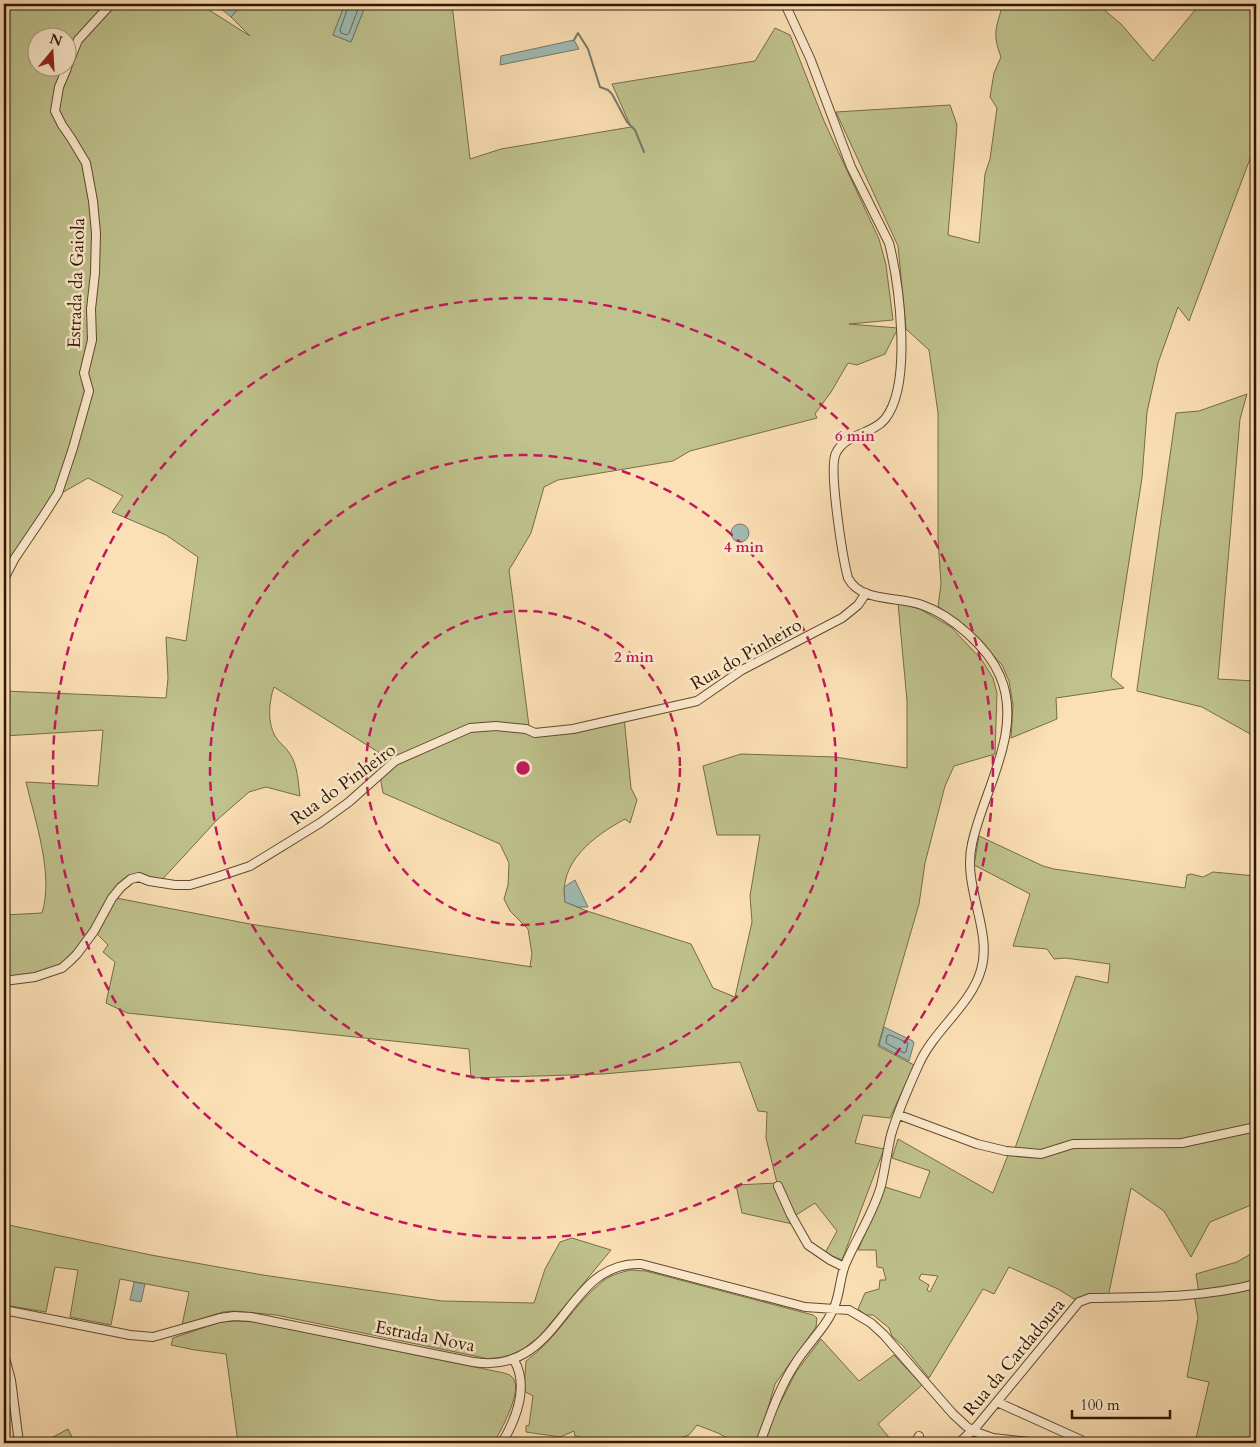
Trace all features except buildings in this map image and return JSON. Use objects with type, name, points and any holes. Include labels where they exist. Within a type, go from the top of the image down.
[{"type":"street","name":"Estrada da Gaiola","points":[[78,40],[111,4]]},
{"type":"street","points":[[760,1443],[783,1383],[832,1311],[844,1267],[879,1191],[892,1134],[925,1052],[972,990],[982,969],[984,946],[970,881],[970,857],[972,841],[1001,753],[1006,729],[1006,705],[1002,681],[996,668],[978,645],[960,627],[936,611],[921,604],[866,593],[850,583],[846,572],[834,486],[833,464],[836,453],[844,443],[855,435],[876,426],[885,418],[894,398],[901,366],[901,323],[889,243],[851,166],[810,58],[785,4]]},
{"type":"street","name":"Estrada da Gaiola","points":[[4,579],[14,558],[58,493],[74,448],[89,391],[84,373],[92,340],[91,309],[95,273],[96,234],[86,163],[55,111],[62,78]]},
{"type":"street","name":"Rua do Pinheiro","points":[[4,981],[35,977],[62,968],[94,931],[112,898],[132,878],[139,877],[167,884],[190,884],[217,878],[250,866],[320,823],[349,802],[395,761],[470,728],[496,726],[526,729],[536,733],[573,730],[697,701],[742,670],[842,618],[858,605],[866,593]]},
{"type":"street","points":[[899,1114],[977,1144],[1006,1151],[1041,1154],[1073,1144],[1182,1143],[1256,1127]]},
{"type":"street","points":[[778,1186],[808,1245],[844,1267]]},
{"type":"street","name":"Estrada Nova","points":[[4,1310],[130,1335],[153,1337],[220,1318],[251,1316],[482,1363],[497,1363],[514,1360],[546,1338],[593,1281],[613,1269],[626,1265],[641,1264],[805,1306],[815,1312],[832,1311],[856,1314],[871,1323],[884,1335],[953,1414],[973,1431]]},
{"type":"street","name":"Rua da Cardadoura","points":[[959,1443],[973,1431],[1079,1302],[1090,1298],[1199,1295],[1230,1291],[1256,1284]]},
{"type":"street","points":[[4,1354],[11,1380],[19,1443]]},
{"type":"street","points":[[502,1443],[517,1412],[520,1376],[514,1360]]},
{"type":"street","points":[[997,1402],[1081,1440],[1082,1443]]},
{"type":"street","points":[[973,1431],[1000,1439],[1038,1443]]},
{"type":"green space","points":[[4,4],[216,4],[209,10],[250,36],[231,17],[242,4],[345,4],[333,35],[351,42],[366,4],[452,4],[470,159],[501,149],[631,127],[612,84],[755,61],[775,28],[790,35],[824,121],[879,239],[886,265],[893,320],[849,324],[898,328],[885,354],[857,365],[848,363],[815,414],[817,418],[690,451],[673,461],[558,480],[544,487],[531,533],[509,570],[530,734],[624,717],[631,788],[637,800],[630,823],[625,819],[613,826],[581,852],[567,875],[564,888],[565,902],[587,911],[691,944],[713,988],[735,997],[752,922],[750,896],[760,835],[717,835],[703,766],[741,754],[835,757],[907,768],[907,701],[898,603],[920,609],[951,627],[982,660],[993,678],[997,693],[995,754],[954,766],[945,786],[925,863],[919,904],[878,1046],[914,1065],[890,1118],[863,1115],[855,1143],[884,1149],[842,1260],[825,1253],[837,1231],[815,1203],[793,1217],[797,1225],[742,1213],[736,1185],[777,1183],[766,1138],[767,1112],[758,1111],[740,1062],[603,1074],[471,1078],[469,1049],[127,1013],[106,1003],[115,962],[103,952],[108,945],[94,931],[62,967],[4,980],[4,915],[42,913],[45,898],[45,865],[26,782],[98,786],[103,730],[4,736],[4,691],[166,698],[168,678],[166,637],[186,641],[198,557],[166,535],[112,512],[123,496],[88,478],[60,494],[4,580]],"holes":[[[274,687],[383,755],[380,776],[383,793],[500,844],[509,863],[508,885],[504,899],[510,911],[528,929],[532,954],[530,966],[532,967],[250,924],[111,897],[139,877],[159,883],[217,820],[249,792],[266,787],[300,796],[293,759],[278,741],[272,730],[270,705]]]},
{"type":"green space","points":[[1003,4],[1097,4],[1121,24],[1153,61],[1200,4],[1256,4],[1256,143],[1189,321],[1178,307],[1158,363],[1147,412],[1142,478],[1111,677],[1124,688],[1056,698],[1057,719],[1011,738],[1013,705],[1009,681],[1002,665],[974,634],[938,606],[941,584],[938,539],[938,413],[929,350],[906,329],[898,246],[836,112],[950,105],[957,125],[948,235],[979,243],[985,174],[990,159],[997,108],[990,97],[994,73],[1001,57],[996,30]]},
{"type":"green space","points":[[1247,394],[1240,419],[1218,679],[1256,681],[1256,730],[1252,735],[1202,707],[1137,691],[1176,413],[1199,411]]},
{"type":"green space","points":[[979,836],[1043,866],[1054,869],[1185,888],[1187,875],[1191,874],[1203,877],[1213,872],[1256,876],[1256,1203],[1210,1222],[1191,1257],[1164,1211],[1131,1188],[1108,1297],[1079,1302],[1058,1289],[1009,1267],[994,1294],[983,1289],[929,1378],[903,1346],[892,1336],[889,1328],[873,1315],[866,1315],[858,1309],[865,1293],[879,1289],[880,1280],[886,1280],[883,1268],[877,1267],[876,1250],[858,1250],[885,1187],[920,1198],[930,1171],[892,1158],[898,1139],[993,1193],[1010,1151],[1014,1151],[1076,976],[1108,983],[1110,964],[1065,958],[1054,959],[1047,949],[1013,946],[1030,894],[974,865]],"holes":[[[921,1274],[938,1276],[930,1292],[927,1290],[929,1285],[919,1279]]]},
{"type":"green space","points":[[4,1224],[151,1255],[263,1275],[442,1301],[534,1303],[545,1269],[560,1242],[572,1238],[611,1250],[540,1336],[523,1349],[506,1357],[489,1359],[276,1315],[234,1311],[223,1312],[182,1325],[189,1292],[120,1279],[111,1325],[70,1317],[78,1270],[55,1267],[46,1312],[4,1305]]},
{"type":"green space","points":[[1256,1251],[1256,1443],[1195,1443],[1209,1382],[1187,1377],[1198,1318],[1194,1295],[1199,1294],[1196,1274],[1237,1262]]},
{"type":"green space","points":[[630,1270],[646,1271],[813,1315],[817,1318],[816,1327],[775,1384],[758,1443],[736,1443],[718,1433],[697,1425],[689,1435],[677,1439],[600,1442],[575,1436],[574,1431],[560,1437],[526,1432],[526,1426],[529,1425],[533,1396],[524,1391],[526,1361],[537,1353],[582,1301],[602,1282],[612,1276]]},
{"type":"green space","points":[[220,1322],[256,1322],[504,1373],[510,1375],[515,1382],[514,1399],[494,1443],[238,1443],[226,1354],[171,1345],[173,1338]]},
{"type":"green space","points":[[821,1339],[859,1381],[894,1355],[922,1385],[878,1424],[892,1441],[889,1443],[760,1443],[796,1372]]},
{"type":"green space","points":[[68,1429],[73,1439],[64,1443],[54,1443],[51,1438]]},
{"type":"water","points":[[223,4],[242,4],[231,17],[220,8]]},
{"type":"water","points":[[345,4],[366,4],[351,42],[333,35]]},
{"type":"water","points":[[574,40],[579,49],[500,65],[501,56]]},
{"type":"water","points":[[740,524],[746,527],[749,533],[746,539],[740,542],[734,539],[731,533],[734,527]]},
{"type":"water","points":[[575,880],[588,907],[578,907],[565,902],[564,887]]},
{"type":"water","points":[[884,1027],[913,1041],[909,1061],[879,1045]]},
{"type":"water","points":[[134,1282],[145,1284],[141,1302],[130,1300]]},
{"type":"waterway","points":[[1249,4],[1256,9]]},
{"type":"waterway","points":[[574,40],[578,33],[588,49],[600,87],[612,94],[627,122],[635,130],[644,152]]}]
